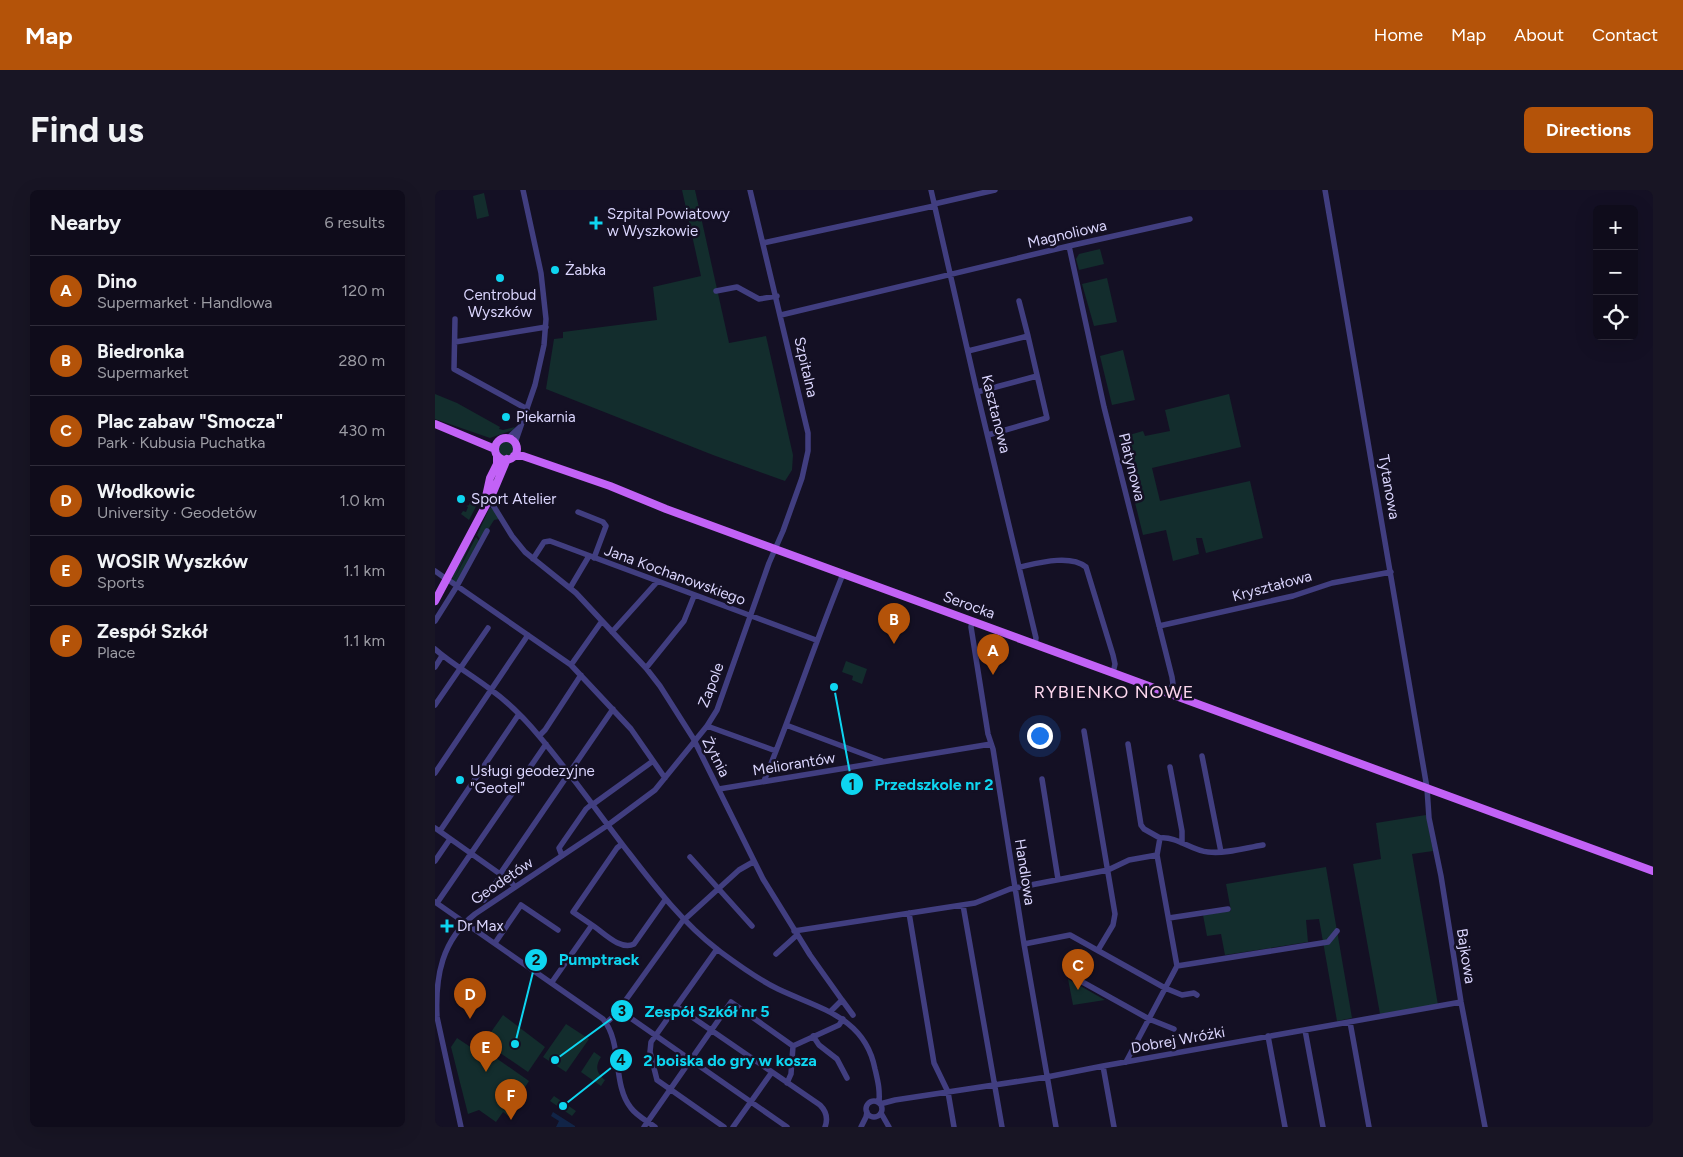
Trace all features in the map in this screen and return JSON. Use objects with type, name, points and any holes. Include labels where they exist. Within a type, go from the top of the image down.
[{"type":"main road","points":[[435,424],[491,441],[508,438]]},
{"type":"main road","points":[[458,432],[496,452]]},
{"type":"main road","name":"Serocka","points":[[508,438],[525,452],[562,469]]},
{"type":"main road","points":[[488,496],[490,478],[497,464],[496,452],[499,440]]},
{"type":"main road","points":[[435,601],[488,496],[511,458],[516,445]]},
{"type":"main road","name":"Serocka","points":[[496,452],[511,458],[521,456],[562,469],[1653,872]]},
{"type":"main road","points":[[435,596],[446,578]]},
{"type":"street","points":[[516,445],[544,345],[546,327],[541,273],[523,190]]},
{"type":"street","name":"Szpitalna","points":[[750,190],[777,296],[808,433],[808,451],[802,479],[775,548]]},
{"type":"street","name":"Kasztanowa","points":[[931,190],[1036,639],[1035,644]]},
{"type":"street","points":[[763,243],[995,190]]},
{"type":"street","name":"Tytanowa","points":[[1325,190],[1427,788]]},
{"type":"street","name":"Magnoliowa","points":[[781,315],[1069,246],[1190,220]]},
{"type":"street","name":"Platynowa","points":[[1069,246],[1104,407],[1172,677],[1173,684],[1169,693]]},
{"type":"street","points":[[715,291],[737,287],[759,299],[777,296]]},
{"type":"street","points":[[988,434],[1047,418],[1019,301]]},
{"type":"street","points":[[455,319],[454,365],[457,371],[527,409]]},
{"type":"street","points":[[455,342],[546,327]]},
{"type":"street","points":[[968,351],[1028,336]]},
{"type":"street","points":[[977,392],[1037,376]]},
{"type":"street","points":[[508,438],[520,427]]},
{"type":"street","name":"Żytnia","points":[[488,496],[512,536],[533,559],[569,588],[603,621],[646,668],[668,697],[695,741],[753,862],[796,933],[853,1016]]},
{"type":"street","points":[[569,588],[592,557],[606,526],[603,522],[578,512]]},
{"type":"street","points":[[435,621],[457,586],[487,531]]},
{"type":"street","name":"Jana Kochanowskiego","points":[[533,559],[543,543],[548,541],[816,640]]},
{"type":"street","name":"Zapole","points":[[608,826],[655,790],[707,726],[717,710],[775,548]]},
{"type":"street","points":[[1019,567],[1056,560],[1079,563],[1086,567],[1115,661],[1113,673]]},
{"type":"street","points":[[435,571],[571,664],[631,729],[665,778]]},
{"type":"street","name":"Kryształowa","points":[[1159,626],[1293,596],[1332,583],[1391,572]]},
{"type":"street","points":[[764,781],[816,640],[843,574]]},
{"type":"street","points":[[613,632],[657,582]]},
{"type":"street","points":[[646,668],[684,621],[694,596]]},
{"type":"street","points":[[571,664],[603,621]]},
{"type":"street","name":"Handlowa","points":[[972,621],[971,627],[988,734],[1056,1127]]},
{"type":"street","points":[[435,705],[488,628]]},
{"type":"street","points":[[435,773],[528,634]]},
{"type":"street","points":[[435,649],[442,656]]},
{"type":"street","points":[[435,653],[491,690],[519,714],[546,744],[665,900],[717,949],[771,985],[830,1012],[843,1019],[855,1030],[873,1058],[880,1089],[878,1109],[865,1127]]},
{"type":"street","points":[[435,667],[442,656]]},
{"type":"street","points":[[539,736],[545,730],[581,675]]},
{"type":"street","points":[[484,900],[613,709]]},
{"type":"street","points":[[515,886],[437,829],[519,714]]},
{"type":"street","points":[[786,725],[883,762]]},
{"type":"street","points":[[707,726],[776,751]]},
{"type":"street","points":[[1084,731],[1115,914],[1114,921],[1098,950]]},
{"type":"street","points":[[546,744],[436,903],[596,1013],[606,1023],[613,1040],[626,1101],[646,1124],[655,1127]]},
{"type":"street","name":"Meliorantów","points":[[719,789],[991,744]]},
{"type":"street","points":[[1128,744],[1141,825],[1144,829],[1160,838],[1207,852],[1221,852],[1263,845]]},
{"type":"street","points":[[1202,756],[1221,852]]},
{"type":"street","points":[[562,856],[559,848],[586,809],[653,761]]},
{"type":"street","points":[[1170,768],[1182,831],[1182,843]]},
{"type":"street","points":[[1042,779],[1058,880]]},
{"type":"street","name":"Bajkowa","points":[[1427,788],[1429,818],[1485,1127]]},
{"type":"street","name":"Geodetów","points":[[461,1127],[437,1017],[436,986],[438,970],[443,958],[452,940],[465,922],[475,914],[608,826]]},
{"type":"street","points":[[435,861],[450,838]]},
{"type":"street","points":[[1126,1062],[1177,966],[1157,854],[1160,838]]},
{"type":"street","points":[[622,844],[573,912],[619,944],[631,946],[665,900]]},
{"type":"street","points":[[776,954],[796,933],[963,905],[1015,888],[1108,870],[1129,860],[1157,854]]},
{"type":"street","points":[[689,857],[753,926]]},
{"type":"street","points":[[606,1023],[619,1010],[684,919],[739,870],[753,862]]},
{"type":"street","points":[[495,943],[521,905],[558,930]]},
{"type":"street","points":[[963,905],[1002,1127]]},
{"type":"street","points":[[1169,918],[1228,909]]},
{"type":"street","points":[[909,913],[934,1063],[948,1092],[954,1127]]},
{"type":"street","points":[[552,982],[592,924]]},
{"type":"street","points":[[1177,966],[1328,942],[1337,931]]},
{"type":"street","points":[[1024,944],[1070,934],[1165,988],[1182,995],[1194,993],[1197,995]]},
{"type":"street","points":[[717,949],[651,1042],[649,1048],[655,1075],[659,1082],[724,1127]]},
{"type":"street","points":[[435,955],[443,958]]},
{"type":"street","points":[[1068,974],[1149,1019],[1174,1029]]},
{"type":"street","points":[[830,1012],[842,1000]]},
{"type":"street","points":[[646,1124],[731,1002],[793,1046]]},
{"type":"street","name":"Dobrej Wróżki","points":[[878,1109],[899,1100],[1047,1077],[1461,1002]]},
{"type":"street","points":[[676,1006],[823,1108],[827,1119],[825,1127]]},
{"type":"street","points":[[619,1010],[787,1127]]},
{"type":"street","points":[[793,1046],[839,1025],[843,1019]]},
{"type":"street","points":[[1350,1022],[1369,1127]]},
{"type":"street","points":[[1305,1030],[1323,1127]]},
{"type":"street","points":[[813,1036],[819,1045],[837,1059],[847,1078]]},
{"type":"street","points":[[1268,1036],[1285,1127]]},
{"type":"street","points":[[787,1083],[791,1074],[793,1046]]},
{"type":"street","points":[[1103,1066],[1113,1127]]},
{"type":"street","points":[[733,1127],[772,1072]]},
{"type":"street","points":[[861,1127],[867,1117],[867,1105],[878,1109],[887,1127]]},
{"type":"street","points":[[867,1112],[878,1109]]},
{"type":"green space","points":[[682,190],[695,190],[729,343],[766,336],[793,455],[792,470],[785,481],[713,455],[546,389],[554,339],[563,338],[563,332],[657,320],[653,287],[701,276]]},
{"type":"green space","points":[[484,193],[489,216],[477,219],[473,196]]},
{"type":"green space","points":[[1100,249],[1104,264],[1079,270],[1076,259],[1079,254]]},
{"type":"green space","points":[[1107,278],[1117,322],[1094,326],[1082,284]]},
{"type":"green space","points":[[1123,350],[1135,400],[1112,405],[1100,356]]},
{"type":"green space","points":[[435,394],[457,403],[500,427],[499,429],[515,427],[513,430],[490,438],[435,419]]},
{"type":"green space","points":[[1229,394],[1241,447],[1152,468],[1160,501],[1250,481],[1263,538],[1206,553],[1202,538],[1196,538],[1199,554],[1173,561],[1166,530],[1143,535],[1119,438],[1143,431],[1145,436],[1170,431],[1165,410]]},
{"type":"green space","points":[[503,441],[509,441],[514,446],[512,455],[503,457],[498,452],[498,446]]},
{"type":"green space","points":[[474,490],[481,493],[481,497],[469,520],[461,514],[463,511],[466,512],[468,507],[466,506],[469,505],[470,501],[468,500],[471,500],[472,496],[470,495],[472,495]]},
{"type":"green space","points":[[490,505],[453,581],[452,576],[486,508]]},
{"type":"green space","points":[[492,507],[499,519],[494,520],[481,541],[477,535],[489,509]]},
{"type":"green space","points":[[476,537],[480,542],[458,582],[455,582],[453,581]]},
{"type":"green space","points":[[846,661],[867,669],[862,684],[852,680],[853,676],[842,672]]},
{"type":"green space","points":[[1426,815],[1433,851],[1412,854],[1438,1005],[1380,1014],[1353,864],[1381,859],[1376,823]]},
{"type":"green space","points":[[1326,867],[1352,1018],[1337,1021],[1319,919],[1306,920],[1308,942],[1225,955],[1221,934],[1207,936],[1203,915],[1231,911],[1226,884]]},
{"type":"green space","points":[[1068,979],[1105,1000],[1073,1005]]},
{"type":"green space","points":[[503,1015],[545,1047],[528,1072],[484,1042]]},
{"type":"green space","points":[[566,1024],[589,1039],[566,1072],[543,1057]]},
{"type":"green space","points":[[457,1038],[493,1062],[496,1058],[529,1081],[512,1107],[514,1113],[511,1118],[503,1112],[496,1122],[479,1110],[468,1114],[451,1047]]},
{"type":"green space","points":[[594,1052],[601,1057],[597,1069],[605,1080],[601,1086],[581,1072]]},
{"type":"green space","points":[[554,1096],[576,1111],[572,1116],[550,1101]]},
{"type":"water","points":[[553,1112],[575,1127],[556,1127],[559,1121],[551,1116]]},
{"type":"place","name":"Szpital Powiatowy w Wyszkowie","points":[[596,223]]},
{"type":"place","name":"Żabka","points":[[555,270]]},
{"type":"place","name":"Centrobud Wyszków","points":[[500,278]]},
{"type":"place","name":"Piekarnia","points":[[506,417]]},
{"type":"place","name":"Sport Atelier","points":[[461,499]]},
{"type":"place","name":"Biedronka","points":[[894,644]]},
{"type":"place","name":"Dino","points":[[993,675]]},
{"type":"place","name":"Przedszkole nr 2","points":[[834,687]]},
{"type":"place","name":"Usługi geodezyjne \"Geotel\"","points":[[460,780]]},
{"type":"place","name":"Dr Max","points":[[447,926]]},
{"type":"place","name":"Plac zabaw \"Smocza\"","points":[[1078,990]]},
{"type":"place","name":"Włodkowic","points":[[470,1019]]},
{"type":"place","name":"Pumptrack","points":[[515,1044]]},
{"type":"place","name":"Zespół Szkół nr 5","points":[[555,1060]]},
{"type":"place","name":"WOSIR Wyszków","points":[[486,1072]]},
{"type":"place","name":"2 boiska do gry w kosza","points":[[563,1106]]},
{"type":"place","name":"Zespół Szkół","points":[[511,1120]]},
{"type":"district","name":"RYBIENKO NOWE","points":[[1114,692]]}]
